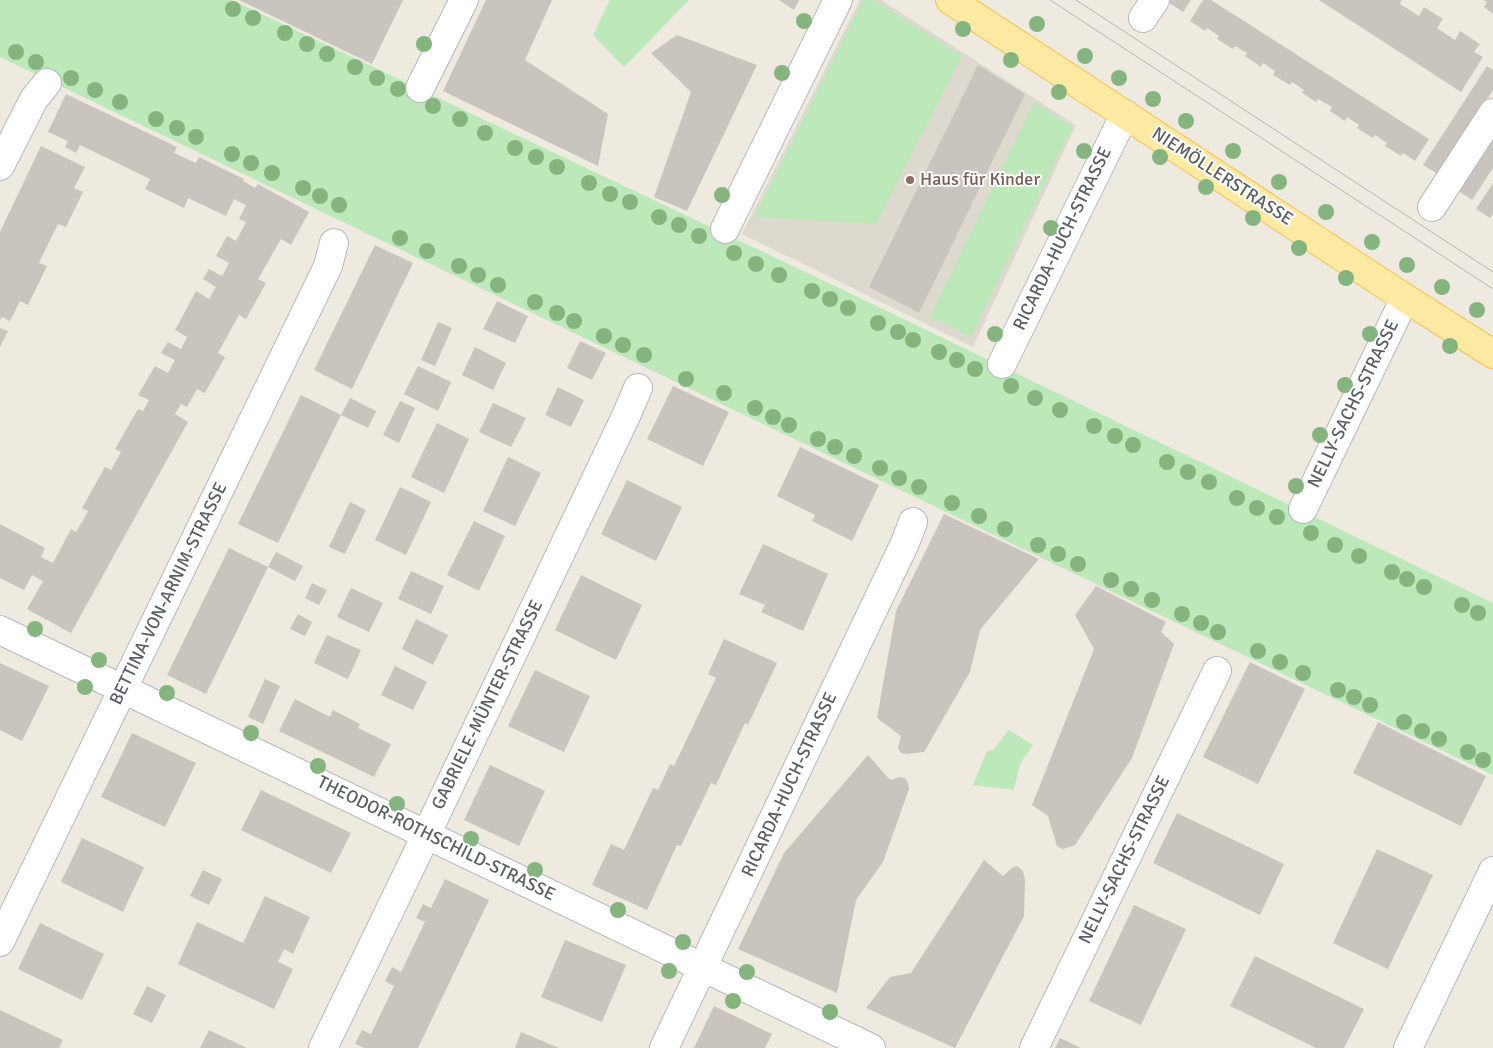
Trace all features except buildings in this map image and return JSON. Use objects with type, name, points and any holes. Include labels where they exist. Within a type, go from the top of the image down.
[{"type":"main road","name":"NIEMÖLLERSTRASSE","points":[[950,0],[1493,354]]},
{"type":"street","points":[[420,88],[464,0]]},
{"type":"street","points":[[725,229],[838,0]]},
{"type":"street","points":[[0,166],[34,99],[47,83]]},
{"type":"street","points":[[1432,207],[1493,113]]},
{"type":"street","name":"RICARDA-HUCH-STRASSE","points":[[1002,364],[1125,114]]},
{"type":"street","name":"BETTINA-VON-ARNIM-STRASSE","points":[[0,942],[328,266],[334,244]]},
{"type":"street","name":"NELLY-SACHS-STRASSE","points":[[1303,509],[1405,298]]},
{"type":"street","name":"GABRIELE-MÜNTER-STRASSE","points":[[324,1048],[638,388]]},
{"type":"street","name":"RICARDA-HUCH-STRASSE","points":[[664,1048],[905,543],[913,522]]},
{"type":"street","name":"THEODOR-ROTHSCHILD-STRASSE","points":[[0,630],[871,1048]]},
{"type":"street","name":"NELLY-SACHS-STRASSE","points":[[1034,1048],[1217,671]]},
{"type":"street","points":[[1408,1048],[1493,871]]},
{"type":"shaded area","name":"Haus für Kinder","points":[[860,0],[881,0],[1076,125],[973,347],[742,234]]},
{"type":"green space","points":[[0,0],[232,0],[858,297],[1493,603],[1493,775],[0,57]]},
{"type":"green space","points":[[610,0],[689,0],[624,67],[593,35]]},
{"type":"green space","points":[[863,0],[874,0],[962,56],[876,224],[754,217]]},
{"type":"green space","points":[[1034,102],[1072,127],[971,337],[930,317]]},
{"type":"green space","points":[[1009,730],[1033,745],[1020,764],[1014,790],[973,785],[987,751],[993,750]]},
{"type":"tram line","points":[[1050,0],[1493,289]]},
{"type":"tram line","points":[[1076,0],[1493,272]]},
{"type":"place","name":"Haus für Kinder","points":[[910,180]]}]
